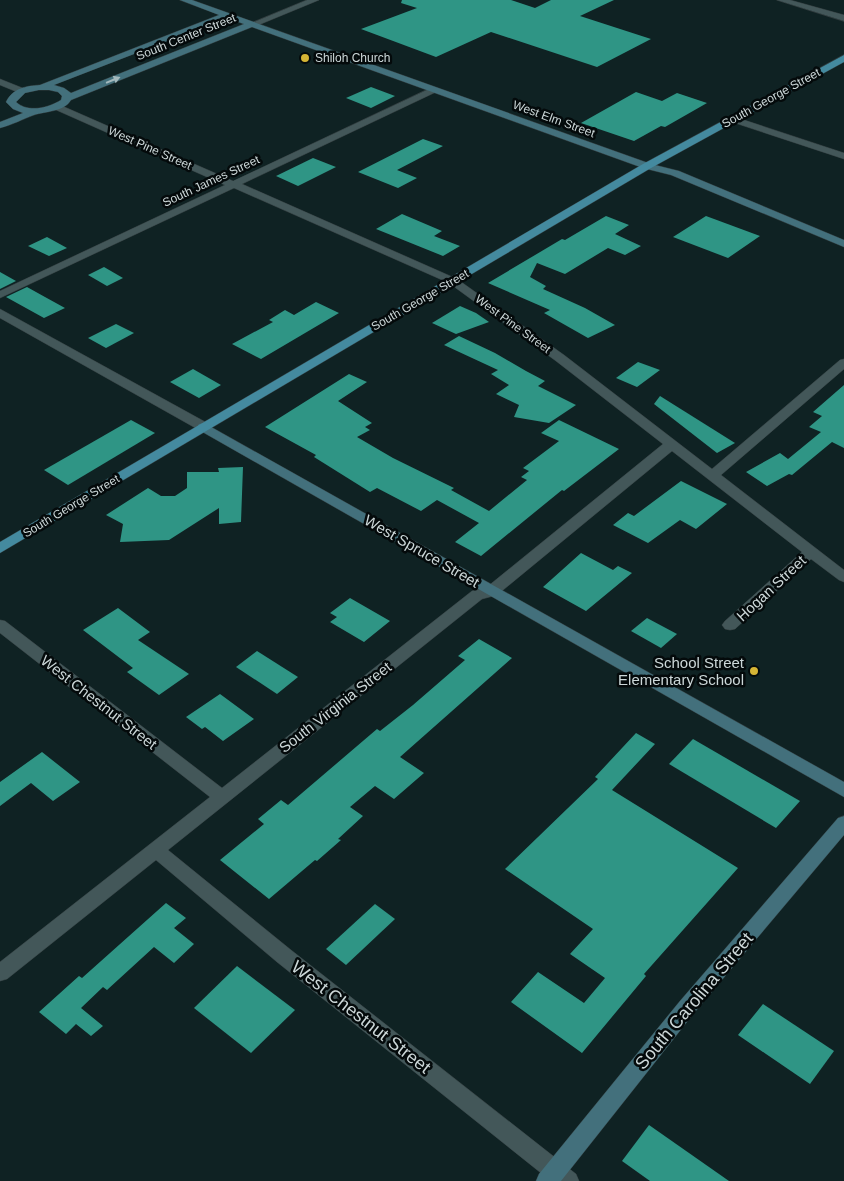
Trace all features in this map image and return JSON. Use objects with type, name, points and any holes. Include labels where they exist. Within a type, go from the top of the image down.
[{"type":"main road","name":"South George Street","points":[[0,548],[647,166],[844,58]]},
{"type":"street","name":"West Elm Street","points":[[184,0],[647,166],[684,176],[844,244]]},
{"type":"street","name":"South Center Street","points":[[57,107],[67,98],[314,0]]},
{"type":"street","points":[[781,0],[844,18]]},
{"type":"street","name":"South Center Street","points":[[0,104],[12,99],[22,91],[42,87],[227,15]]},
{"type":"street","points":[[0,82],[22,91]]},
{"type":"street","name":"South Center Street","points":[[42,87],[61,90],[65,92],[67,98]]},
{"type":"street","name":"South James Street","points":[[0,295],[433,90]]},
{"type":"street","points":[[12,99],[13,105],[17,108],[37,110]]},
{"type":"street","points":[[0,125],[37,110],[57,107]]},
{"type":"street","name":"West Pine Street","points":[[57,107],[453,281],[507,318],[811,551],[840,568]]},
{"type":"street","points":[[732,119],[844,156]]},
{"type":"street","name":"West Spruce Street","points":[[0,312],[844,790]]},
{"type":"street","points":[[713,475],[844,363]]},
{"type":"street","name":"South Virginia Street","points":[[0,973],[477,595],[492,591],[672,444]]},
{"type":"street","name":"Hogan Street","points":[[730,625],[811,551]]},
{"type":"street","name":"West Chestnut Street","points":[[0,625],[222,797]]},
{"type":"street","name":"South Carolina Street","points":[[557,1178],[687,1008],[844,822]]},
{"type":"street","name":"West Chestnut Street","points":[[156,850],[557,1178]]},
{"type":"building","points":[[402,0],[511,0],[535,8],[551,0],[614,0],[580,16],[651,39],[597,67],[491,32],[436,57],[361,29],[417,8],[401,3]]},
{"type":"building","points":[[371,87],[395,96],[371,108],[346,98]]},
{"type":"building","points":[[636,92],[662,101],[677,93],[707,103],[665,127],[661,126],[634,141],[581,123]]},
{"type":"building","points":[[423,139],[443,146],[397,170],[417,178],[398,188],[358,172]]},
{"type":"building","points":[[313,158],[336,167],[298,186],[276,176]]},
{"type":"building","points":[[402,214],[442,231],[434,236],[460,246],[443,256],[376,229]]},
{"type":"building","points":[[606,216],[629,225],[615,234],[641,246],[625,255],[608,248],[565,274],[537,263],[530,277],[546,286],[543,289],[585,308],[615,325],[588,338],[544,313],[550,310],[488,283],[562,239],[565,240]]},
{"type":"building","points":[[706,216],[760,236],[728,258],[673,237]]},
{"type":"building","points":[[47,237],[67,248],[49,256],[28,246]]},
{"type":"building","points":[[104,267],[123,278],[107,286],[88,275]]},
{"type":"building","points":[[0,272],[16,281],[0,289]]},
{"type":"building","points":[[27,287],[65,308],[44,318],[6,297]]},
{"type":"building","points":[[316,302],[339,313],[261,359],[232,344],[273,322],[269,320],[285,310],[294,315]]},
{"type":"building","points":[[460,306],[476,313],[489,322],[456,334],[432,323]]},
{"type":"building","points":[[116,324],[134,333],[106,348],[88,338]]},
{"type":"building","points":[[459,336],[495,353],[545,381],[538,386],[576,405],[549,423],[514,417],[519,405],[496,394],[509,385],[491,374],[498,370],[444,345]]},
{"type":"building","points":[[638,362],[660,370],[637,387],[616,378]]},
{"type":"building","points":[[193,369],[221,385],[199,398],[170,382]]},
{"type":"building","points":[[349,374],[367,382],[338,401],[372,423],[365,427],[370,430],[357,437],[393,458],[454,488],[451,490],[489,511],[527,480],[521,477],[529,471],[523,468],[559,441],[541,433],[559,420],[619,449],[564,491],[562,490],[481,556],[455,542],[479,523],[437,500],[421,511],[377,488],[370,492],[314,457],[316,455],[265,427]]},
{"type":"building","points":[[844,385],[844,448],[832,442],[792,475],[789,474],[767,486],[746,472],[780,453],[788,459],[821,432],[809,427],[822,416],[813,412]]},
{"type":"building","points":[[660,396],[735,443],[717,453],[654,404]]},
{"type":"building","points":[[131,420],[155,433],[68,485],[44,470]]},
{"type":"building","points":[[243,467],[241,522],[219,524],[219,508],[169,540],[120,542],[123,524],[106,515],[148,488],[161,496],[175,496],[187,488],[187,472],[219,472],[218,468]]},
{"type":"building","points":[[681,481],[727,504],[696,529],[680,520],[648,543],[613,525],[628,513],[634,516]]},
{"type":"building","points":[[581,553],[613,570],[618,566],[632,573],[586,611],[543,587]]},
{"type":"building","points":[[350,598],[390,621],[364,642],[330,622],[337,617],[330,613]]},
{"type":"building","points":[[118,608],[150,632],[138,640],[189,674],[159,695],[127,672],[133,668],[83,630]]},
{"type":"building","points":[[647,618],[677,634],[661,648],[631,631]]},
{"type":"building","points":[[479,639],[512,658],[400,757],[424,773],[394,799],[375,786],[350,807],[363,816],[338,839],[341,840],[269,899],[220,860],[264,824],[258,819],[281,800],[288,805],[377,729],[380,731],[413,705],[465,660],[458,656]]},
{"type":"building","points":[[257,651],[298,677],[277,694],[236,667]]},
{"type":"building","points":[[220,694],[254,719],[223,741],[205,727],[202,729],[186,717]]},
{"type":"building","points":[[636,733],[655,744],[612,790],[738,868],[644,974],[646,976],[582,1053],[511,1002],[538,972],[584,1003],[605,978],[570,954],[593,929],[505,869],[598,779],[595,777]]},
{"type":"building","points":[[693,739],[800,801],[776,828],[669,764]]},
{"type":"building","points":[[42,752],[80,782],[53,801],[31,783],[0,806],[0,782]]},
{"type":"building","points":[[166,903],[186,918],[174,928],[194,944],[174,963],[154,947],[107,990],[103,987],[81,1008],[103,1026],[91,1036],[76,1024],[66,1034],[39,1012],[79,976],[82,978]]},
{"type":"building","points":[[375,904],[395,919],[346,965],[326,949]]},
{"type":"building","points":[[237,966],[295,1010],[251,1053],[194,1008]]},
{"type":"building","points":[[763,1004],[834,1051],[810,1084],[738,1035]]},
{"type":"building","points":[[649,1125],[729,1181],[650,1181],[622,1161]]},
{"type":"place","name":"Shiloh Church","points":[[305,58]]},
{"type":"place","name":"School Street Elementary School","points":[[754,671]]}]
